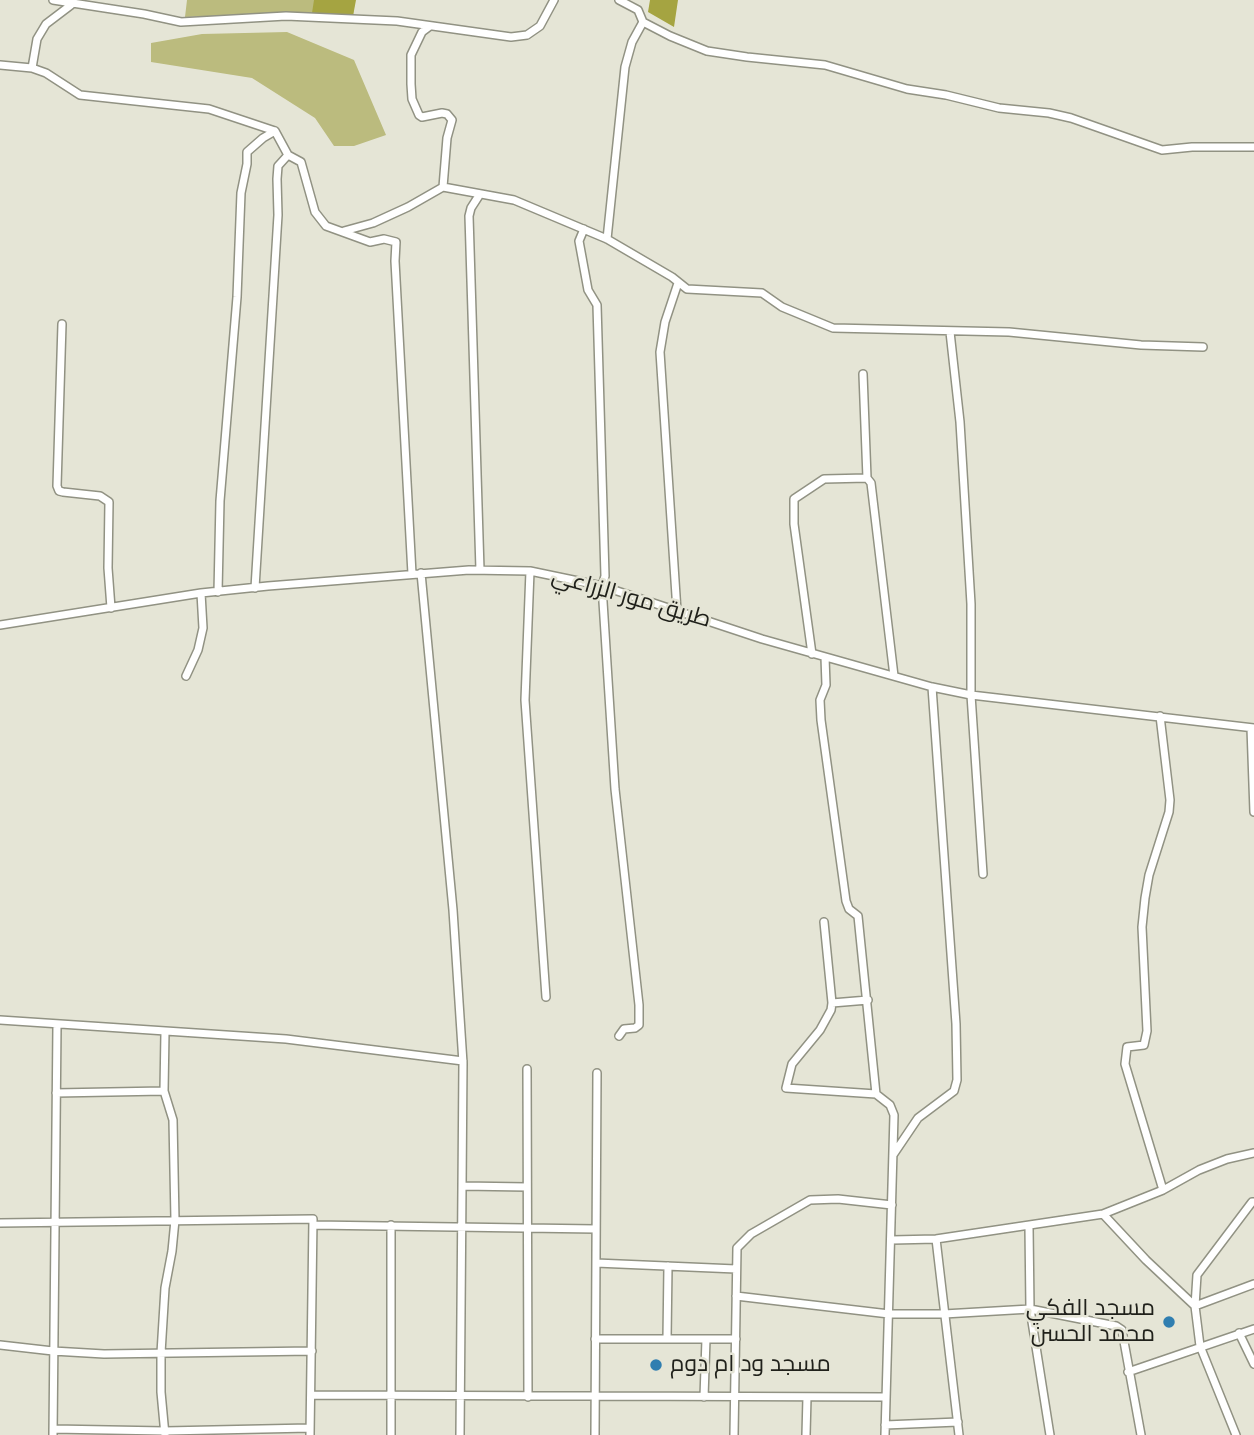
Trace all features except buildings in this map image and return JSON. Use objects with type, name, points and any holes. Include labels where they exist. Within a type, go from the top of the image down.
[{"type":"street","points":[[53,0],[181,22],[286,16],[397,20],[511,37],[527,36],[540,26],[554,0]]},
{"type":"street","points":[[619,0],[638,10],[643,22],[707,51],[825,65],[907,89],[999,108],[1049,113],[1162,149],[1254,147]]},
{"type":"street","points":[[32,68],[37,39],[46,24],[71,5]]},
{"type":"street","points":[[607,239],[625,67],[632,42],[643,22]]},
{"type":"street","points":[[430,26],[422,32],[411,55],[412,99],[422,117],[442,113],[452,120],[447,138],[443,187]]},
{"type":"street","points":[[0,65],[32,68],[46,73],[80,95],[209,109],[275,131],[288,155],[301,162],[315,212],[326,226],[370,242],[384,239],[396,242],[395,261],[416,573],[453,910],[463,1061],[460,1435]]},
{"type":"street","points":[[218,592],[220,501],[237,297],[240,193],[247,152],[275,131]]},
{"type":"street","points":[[255,588],[278,215],[277,179],[278,166],[288,155]]},
{"type":"street","points":[[344,232],[373,223],[443,187],[514,200],[584,229],[607,239],[691,290],[747,290],[762,293],[782,307],[833,328],[1009,332],[1141,345],[1203,347]]},
{"type":"street","points":[[480,194],[469,216],[480,570]]},
{"type":"street","points":[[584,229],[579,241],[581,254],[588,290],[597,305],[606,576],[602,586],[615,789],[639,1005],[639,1025],[621,1031],[619,1036]]},
{"type":"street","points":[[677,611],[660,352],[665,322],[678,283]]},
{"type":"street","points":[[62,324],[57,486],[59,491],[100,496],[109,502],[108,568],[111,608]]},
{"type":"street","points":[[950,332],[960,422],[969,578],[971,695],[983,874]]},
{"type":"street","points":[[863,374],[867,478],[871,483],[894,676]]},
{"type":"street","points":[[812,653],[793,499],[824,479],[867,478]]},
{"type":"street","points":[[530,570],[525,700],[546,997]]},
{"type":"street","name":"طريق مور الزراعي","points":[[0,625],[201,593],[416,573],[530,570],[602,586],[825,657],[932,687],[971,695],[1253,728]]},
{"type":"street","points":[[186,676],[198,650],[203,628],[201,593]]},
{"type":"street","points":[[825,657],[826,685],[820,700],[821,720],[846,901],[849,909],[858,916],[876,1094]]},
{"type":"street","points":[[893,1155],[918,1118],[954,1091],[957,1080],[956,1024],[932,687]]},
{"type":"street","points":[[1160,716],[1170,800],[1144,898],[1142,927],[1147,1031],[1144,1045],[1127,1047],[1125,1064],[1163,1190]]},
{"type":"street","points":[[1253,728],[1254,812]]},
{"type":"street","points":[[824,922],[831,1010],[820,1030],[792,1064],[786,1088],[876,1094],[890,1105],[894,1115],[885,1435]]},
{"type":"street","points":[[832,1003],[868,1000]]},
{"type":"street","points":[[0,1020],[286,1038],[463,1061]]},
{"type":"street","points":[[0,1223],[54,1223],[175,1220],[313,1219],[310,1432],[53,1432],[54,1223],[57,1025]]},
{"type":"street","points":[[165,1032],[164,1091],[173,1120],[175,1220],[165,1288],[161,1353],[165,1433]]},
{"type":"street","points":[[527,1069],[528,1397]]},
{"type":"street","points":[[595,1435],[597,1073]]},
{"type":"street","points":[[56,1093],[164,1091]]},
{"type":"street","points":[[892,1240],[936,1239],[1104,1214],[1163,1190],[1199,1170],[1227,1159],[1254,1153]]},
{"type":"street","points":[[462,1186],[527,1187]]},
{"type":"street","points":[[734,1435],[737,1248],[751,1234],[810,1200],[838,1199],[892,1205]]},
{"type":"street","points":[[1236,1435],[1200,1346],[1195,1306],[1197,1275],[1254,1202]]},
{"type":"street","points":[[1104,1214],[1146,1260],[1195,1306]]},
{"type":"street","points":[[313,1225],[596,1229]]},
{"type":"street","points":[[391,1226],[391,1435]]},
{"type":"street","points":[[1029,1227],[1030,1309],[1050,1435]]},
{"type":"street","points":[[936,1239],[960,1435]]},
{"type":"street","points":[[596,1263],[736,1269]]},
{"type":"street","points":[[667,1339],[668,1266]]},
{"type":"street","points":[[1195,1306],[1254,1284]]},
{"type":"street","points":[[736,1296],[889,1314],[1030,1309],[1116,1326],[1122,1330],[1141,1435]]},
{"type":"street","points":[[1128,1372],[1254,1329]]},
{"type":"street","points":[[1239,1333],[1254,1364]]},
{"type":"street","points":[[595,1339],[736,1339]]},
{"type":"street","points":[[704,1397],[706,1339]]},
{"type":"street","points":[[0,1345],[53,1351],[312,1351]]},
{"type":"street","points":[[311,1395],[886,1397]]},
{"type":"street","points":[[806,1435],[807,1397]]},
{"type":"street","points":[[886,1425],[958,1422]]},
{"type":"green space","points":[[187,0],[355,0],[353,15],[288,13],[185,17]]},
{"type":"green space","points":[[287,32],[354,60],[386,135],[354,146],[334,146],[315,118],[252,78],[151,62],[151,43],[202,34]]},
{"type":"shaded area","points":[[314,0],[356,0],[353,16],[312,13]]},
{"type":"shaded area","points":[[650,0],[678,0],[674,27],[648,12]]},
{"type":"place","name":"مسجد الفكي محمد الحسن","points":[[1169,1322]]},
{"type":"place","name":"مسجد ود ام دوم","points":[[656,1365]]}]
